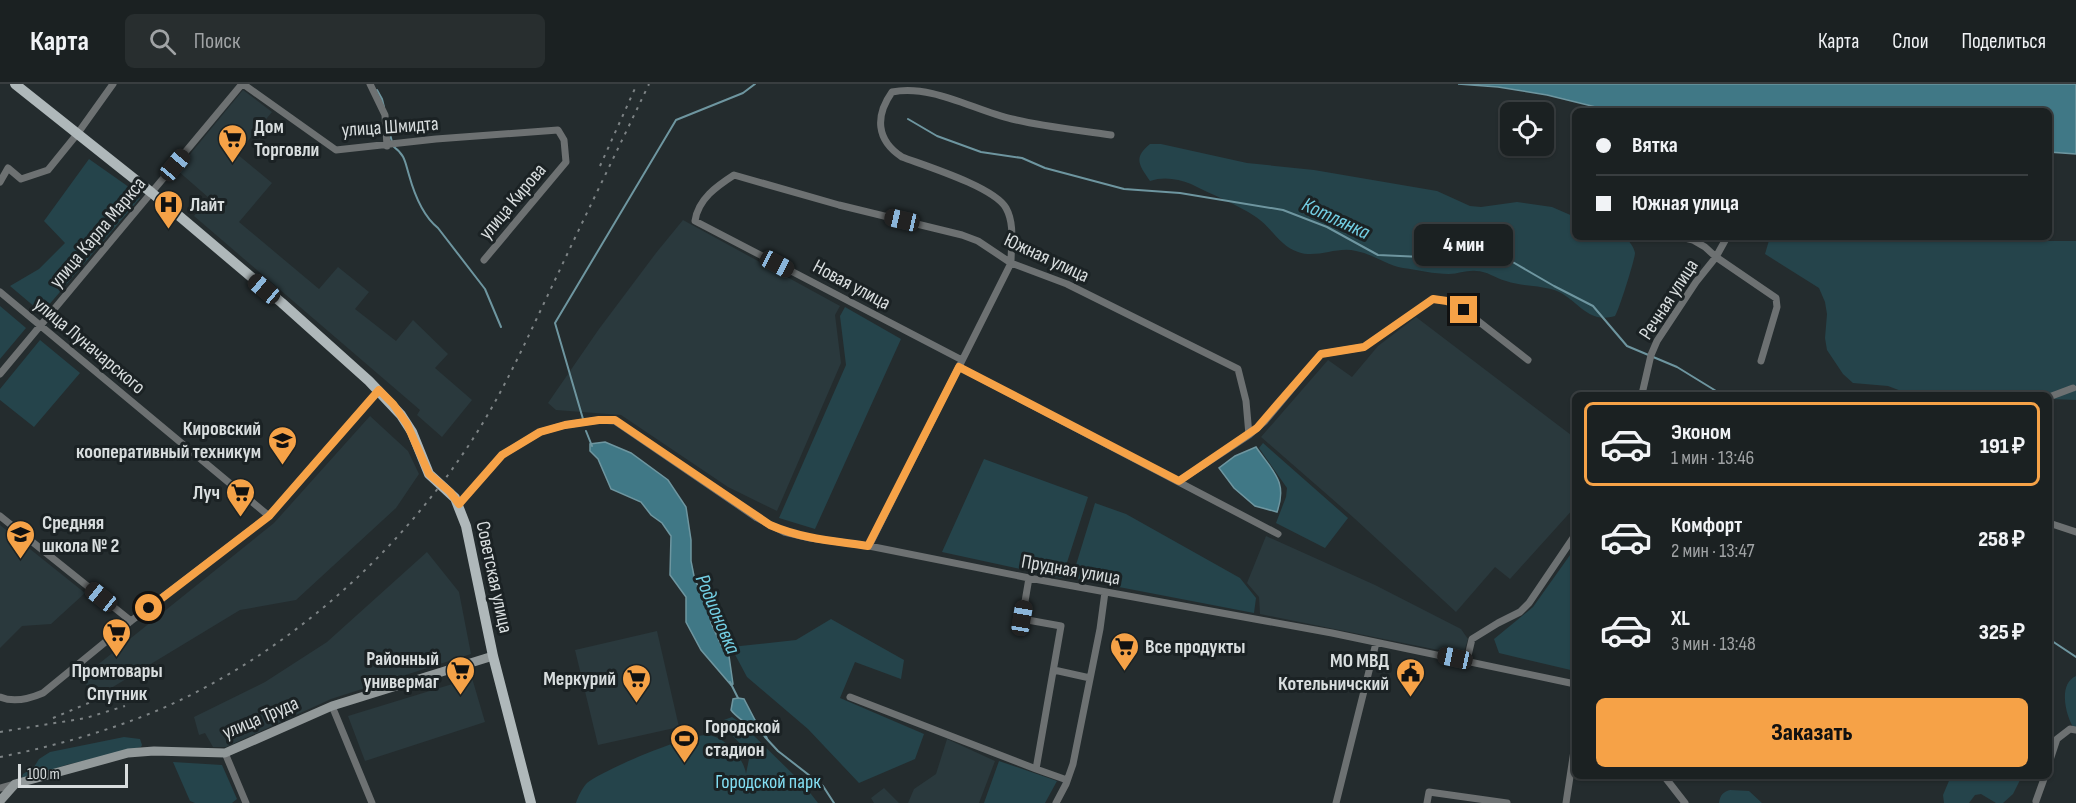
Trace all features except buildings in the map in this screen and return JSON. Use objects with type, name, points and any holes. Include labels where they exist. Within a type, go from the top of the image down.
[{"type":"main road","name":"Советская улица","points":[[15,84],[152,193],[282,303],[393,404],[407,424],[429,474],[450,492],[459,504],[531,803]]},
{"type":"street","points":[[0,182],[8,168],[21,179],[48,170],[78,134],[113,84]]},
{"type":"street","name":"улица Шмидта","points":[[242,84],[336,150],[436,139],[558,130]]},
{"type":"street","name":"улица Карла Маркса","points":[[0,374],[242,84]]},
{"type":"street","points":[[370,84],[385,115],[387,146]]},
{"type":"street","points":[[868,546],[1011,263],[1010,224],[1005,207],[986,190],[902,157],[888,145],[881,131],[880,117],[884,104],[892,92],[903,90],[948,99],[1011,119],[1111,135]]},
{"type":"street","name":"улица Кирова","points":[[484,260],[566,162],[564,140],[558,130]]},
{"type":"street","name":"Новая улица","points":[[734,175],[705,199],[696,210],[695,220],[1278,534]]},
{"type":"street","name":"Южная улица","points":[[734,175],[838,205],[962,235],[978,241],[1011,263],[1067,284],[1238,369],[1246,401],[1249,435]]},
{"type":"street","name":"Речная улица","points":[[1690,240],[1699,243],[1776,298],[1777,307],[1761,361]]},
{"type":"street","name":"Речная улица","points":[[1642,392],[1651,355],[1657,342],[1725,240]]},
{"type":"street","name":"улица Луначарского","points":[[0,292],[269,516]]},
{"type":"street","points":[[1179,481],[1249,435],[1265,421],[1321,354],[1364,347],[1433,299],[1447,301],[1464,310],[1528,360]]},
{"type":"street","points":[[2052,396],[2073,388]]},
{"type":"street","points":[[0,697],[13,700],[35,697],[43,693],[131,621],[269,516],[379,390]]},
{"type":"street","name":"Прудная улица","points":[[459,504],[502,455],[521,442],[540,432],[565,425],[615,420],[757,518],[784,532],[1467,660],[1572,683]]},
{"type":"street","points":[[0,516],[131,621]]},
{"type":"street","points":[[2052,523],[2076,532]]},
{"type":"street","points":[[1467,660],[1472,639],[1520,612],[1529,603],[1572,539]]},
{"type":"street","points":[[1029,578],[1022,618],[1061,626],[1036,769]]},
{"type":"street","points":[[1056,803],[1067,780],[1077,746],[1105,592]]},
{"type":"street","points":[[1336,803],[1376,643]]},
{"type":"street","name":"улица Труда","points":[[0,788],[128,753],[154,751],[225,753],[332,706],[494,656]]},
{"type":"street","points":[[1054,670],[1090,678]]},
{"type":"street","points":[[850,697],[1067,780]]},
{"type":"street","points":[[332,706],[372,803]]},
{"type":"street","points":[[2052,754],[2057,739],[2070,729],[2076,730]]},
{"type":"street","points":[[225,753],[246,803]]},
{"type":"street","points":[[1566,803],[1572,764]]},
{"type":"street","points":[[1666,779],[1685,803]]},
{"type":"street","points":[[2036,801],[2044,779]]},
{"type":"street","points":[[0,801],[15,784]]},
{"type":"street","points":[[1427,803],[1429,792],[1507,803]]},
{"type":"shaded area","points":[[1458,84],[2076,84],[2076,154],[2052,152],[2052,108],[1600,108],[1547,95],[1498,87]]},
{"type":"shaded area","points":[[243,90],[272,112],[237,154],[272,183],[239,222],[319,289],[338,267],[369,292],[355,309],[396,341],[413,320],[448,354],[435,368],[472,400],[442,437],[417,415],[420,410],[194,216],[209,198],[177,170]]},
{"type":"shaded area","points":[[683,220],[840,306],[835,315],[841,363],[777,511],[728,487],[621,415],[556,410],[548,403],[599,329]]},
{"type":"shaded area","points":[[1416,317],[1572,436],[1572,510],[1510,579],[1495,567],[1456,612],[1354,518],[1261,437],[1328,360],[1352,377],[1378,346]]},
{"type":"shaded area","points":[[370,416],[408,451],[419,474],[396,508],[296,600],[240,610],[98,696],[80,679],[274,523]]},
{"type":"shaded area","points":[[605,442],[631,453],[668,480],[686,507],[695,581],[713,608],[711,623],[723,649],[729,656],[733,684],[731,685],[701,650],[686,622],[686,597],[670,575],[671,536],[662,523],[651,515],[641,502],[611,489],[598,459],[590,451],[590,444]]},
{"type":"shaded area","points":[[1256,447],[1280,484],[1281,492],[1277,512],[1255,506],[1234,488],[1219,468],[1235,456]]},
{"type":"shaded area","name":"Средняя школа № 2","points":[[0,525],[85,593],[51,624],[22,626],[0,648]]},
{"type":"shaded area","points":[[1266,536],[1375,585],[1461,629],[1468,639],[1463,655],[1260,614],[1259,597],[1247,583]]},
{"type":"shaded area","points":[[427,552],[459,592],[471,654],[331,699],[226,747],[213,747],[205,733],[199,735],[194,717],[265,682],[327,642]]},
{"type":"shaded area","points":[[657,631],[679,727],[598,745],[575,650]]},
{"type":"shaded area","points":[[472,678],[485,722],[365,761],[348,716]]},
{"type":"shaded area","points":[[733,699],[744,699],[767,738],[731,710]]},
{"type":"shaded area","points":[[947,739],[995,761],[979,803],[908,803],[914,789],[936,774]]},
{"type":"shaded area","points":[[884,788],[899,803],[874,803],[871,798]]},
{"type":"green space","points":[[1150,144],[1161,144],[1247,163],[1314,170],[1437,191],[1470,206],[1481,207],[1517,202],[1552,207],[1572,216],[1572,240],[1628,240],[1635,253],[1615,316],[1605,318],[1588,313],[1560,292],[1511,283],[1480,271],[1452,274],[1432,273],[1403,268],[1362,252],[1349,250],[1312,254],[1298,252],[1281,241],[1249,212],[1233,204],[1181,181],[1160,179],[1150,181],[1140,162],[1141,153]]},
{"type":"green space","points":[[89,159],[126,185],[140,198],[42,313],[10,286],[39,269],[65,243],[44,221]]},
{"type":"green space","points":[[1769,240],[2076,241],[2076,400],[2052,399],[2052,392],[1904,392],[1888,386],[1853,383],[1843,374],[1827,350],[1825,338],[1827,314],[1819,288],[1765,254]]},
{"type":"green space","points":[[0,306],[26,328],[0,359]]},
{"type":"green space","points":[[845,307],[901,339],[815,529],[779,518],[846,365],[840,316]]},
{"type":"green space","points":[[40,340],[80,373],[34,427],[0,400],[0,389]]},
{"type":"green space","points":[[1263,443],[1348,518],[1325,548],[1276,523],[1287,488],[1259,448]]},
{"type":"green space","points":[[984,459],[1088,497],[1062,578],[942,552]]},
{"type":"green space","points":[[1095,503],[1126,514],[1240,578],[1256,598],[1254,613],[1072,578]]},
{"type":"green space","points":[[1572,552],[1572,670],[1499,653],[1494,639],[1533,607]]},
{"type":"green space","points":[[831,619],[904,660],[901,679],[855,662],[840,698],[924,734],[915,759],[859,783],[808,729],[747,677],[731,647],[796,640]]},
{"type":"green space","points":[[2076,676],[2076,731],[2069,718],[2065,694],[2070,680]]},
{"type":"green space","name":"Городской стадион","points":[[732,717],[741,723],[804,785],[818,803],[576,803],[585,785],[596,777],[645,754],[706,735],[720,739],[732,748],[746,774],[750,754],[728,731],[713,724]]},
{"type":"green space","points":[[124,737],[140,739],[141,747],[66,765],[24,779],[22,777],[34,767],[39,759],[50,752]]},
{"type":"green space","points":[[999,761],[1057,781],[1045,803],[984,803]]},
{"type":"green space","points":[[173,762],[222,765],[237,799],[232,803],[190,801]]},
{"type":"green space","points":[[1950,779],[2020,779],[2013,794],[2003,803],[1996,803],[1981,794],[1975,795],[1969,803],[1944,803],[1943,795]]},
{"type":"green space","points":[[1730,790],[1749,791],[1762,803],[1719,803],[1722,794]]},
{"type":"waterway","name":"Родионовка","points":[[583,419],[555,323],[676,120],[743,93],[755,84]]},
{"type":"waterway","points":[[377,90],[384,107]]},
{"type":"waterway","name":"Котлянка","points":[[908,119],[937,136],[981,152],[1022,158],[1045,168],[1124,189],[1180,193],[1283,210],[1327,227],[1378,255],[1511,261],[1593,306],[1627,346],[1677,367],[1718,392]]},
{"type":"waterway","points":[[389,130],[392,142]]},
{"type":"waterway","points":[[394,147],[404,159],[424,211],[485,289],[501,327]]},
{"type":"waterway","name":"Родионовка","points":[[586,431],[592,446]]},
{"type":"waterway","name":"Котлянка","points":[[2052,641],[2076,657]]},
{"type":"waterway","name":"Родионовка","points":[[730,682],[738,698]]},
{"type":"waterway","name":"Родионовка","points":[[765,737],[778,751],[823,786],[834,803]]},
{"type":"railway","points":[[600,166],[637,84]]},
{"type":"railway","points":[[0,757],[102,731],[161,709],[208,686],[254,659],[298,628],[377,558],[413,519],[446,477],[498,397],[649,84]]},
{"type":"railway","points":[[53,718],[110,694]]},
{"type":"railway","points":[[0,732],[86,718],[125,706]]},
{"type":"place","name":"Дом Торговли","points":[[233,164]]},
{"type":"place","name":"Лайт","points":[[169,230]]},
{"type":"place","name":"Кировский кооперативный техникум","points":[[282,466]]},
{"type":"place","name":"Луч","points":[[241,518]]},
{"type":"place","name":"Средняя школа № 2","points":[[21,560]]},
{"type":"place","name":"Промтовары Спутник","points":[[117,658]]},
{"type":"place","name":"Все продукты","points":[[1124,672]]},
{"type":"place","name":"Районный универмаг","points":[[460,696]]},
{"type":"place","name":"МО МВД Котельничский","points":[[1410,698]]},
{"type":"place","name":"Меркурий","points":[[637,704]]},
{"type":"place","name":"Городской стадион","points":[[684,764]]},
{"type":"route","points":[[149,608],[269,516],[379,390],[393,404],[412,432],[431,477],[450,492],[459,504],[502,455],[521,442],[540,432],[565,425],[615,420],[757,518],[784,532],[868,546],[959,367],[1179,481],[1249,435],[1265,421],[1321,354],[1364,347],[1433,299],[1447,301],[1464,310]]},
{"type":"park label","name":"Городской парк","points":[[768,781]]}]
